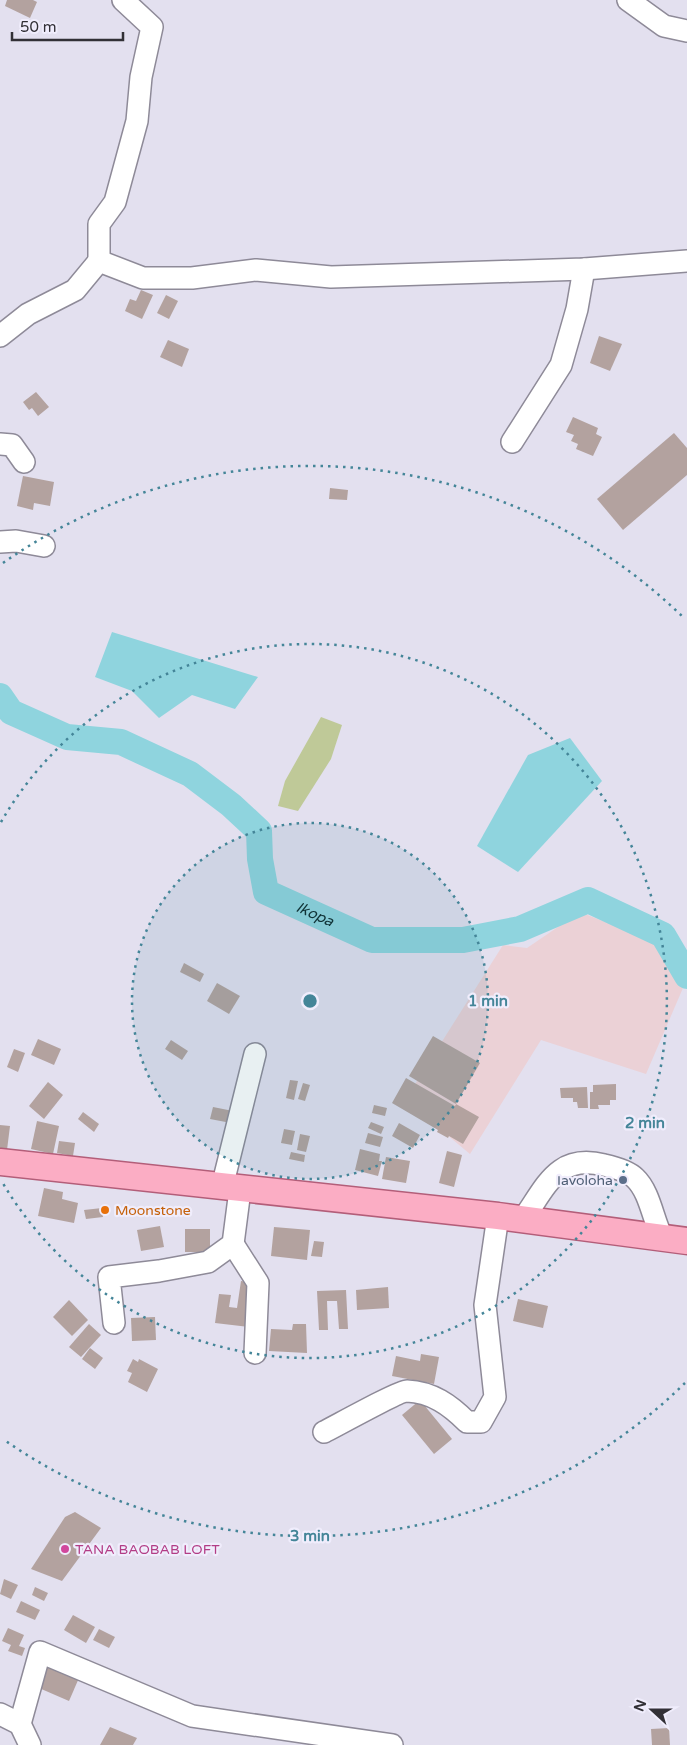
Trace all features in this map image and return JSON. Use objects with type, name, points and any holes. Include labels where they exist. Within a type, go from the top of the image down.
[{"type":"main road","points":[[0,1162],[510,1218],[674,1239]]},
{"type":"street","points":[[0,336],[28,314],[75,290],[99,261],[99,224],[115,202],[134,130],[141,77],[152,27],[123,0]]},
{"type":"street","points":[[628,0],[664,26],[687,31]]},
{"type":"street","points":[[99,261],[144,278],[192,278],[256,270],[332,278],[584,269],[687,261]]},
{"type":"street","points":[[512,442],[561,365],[577,309],[584,269]]},
{"type":"street","points":[[0,444],[12,445],[24,462]]},
{"type":"street","points":[[0,542],[16,541],[44,546]]},
{"type":"street","points":[[255,1353],[258,1283],[233,1244],[231,1188],[256,1054]]},
{"type":"street","points":[[324,1432],[405,1391],[434,1398],[449,1404],[467,1422],[481,1422],[495,1397],[485,1305],[510,1218],[549,1180],[569,1164],[590,1161],[615,1167],[635,1177],[644,1190],[654,1223],[674,1239]]},
{"type":"street","points":[[114,1323],[109,1277],[159,1271],[208,1262],[233,1244]]},
{"type":"street","points":[[20,1724],[40,1652],[192,1716],[392,1745]]},
{"type":"street","points":[[0,1714],[20,1724],[30,1745]]},
{"type":"shaded area","points":[[580,912],[653,941],[683,988],[646,1074],[541,1040],[470,1154],[405,1100],[503,945],[527,948]]},
{"type":"green space","points":[[321,717],[342,725],[331,759],[298,811],[278,806],[285,781]]},
{"type":"water","points":[[112,632],[258,677],[235,709],[192,695],[159,718],[132,691],[95,677]]},
{"type":"water","points":[[570,738],[602,781],[518,872],[477,846],[528,755]]},
{"type":"building","points":[[7,0],[33,0],[37,2],[30,18],[5,6]]},
{"type":"building","points":[[141,290],[153,295],[142,319],[125,311],[130,299],[136,301]]},
{"type":"building","points":[[166,295],[178,301],[169,319],[157,313]]},
{"type":"building","points":[[599,336],[622,344],[610,371],[590,363]]},
{"type":"building","points":[[168,340],[189,349],[182,367],[160,357]]},
{"type":"building","points":[[36,392],[49,407],[38,416],[32,408],[29,410],[23,402]]},
{"type":"building","points":[[573,417],[598,428],[596,434],[602,437],[593,456],[576,449],[578,444],[571,441],[574,435],[566,432]]},
{"type":"building","points":[[674,433],[687,448],[687,475],[623,530],[597,499]]},
{"type":"building","points":[[23,476],[54,482],[50,506],[34,503],[33,510],[17,506]]},
{"type":"building","points":[[330,488],[348,490],[347,500],[329,499]]},
{"type":"building","points":[[184,963],[204,974],[200,982],[180,972]]},
{"type":"building","points":[[217,983],[240,996],[229,1014],[207,1001]]},
{"type":"building","points":[[433,1036],[480,1063],[456,1104],[409,1076]]},
{"type":"building","points":[[38,1039],[61,1049],[54,1065],[31,1055]]},
{"type":"building","points":[[171,1040],[188,1051],[182,1060],[165,1049]]},
{"type":"building","points":[[14,1049],[25,1053],[18,1072],[7,1067]]},
{"type":"building","points":[[406,1078],[455,1106],[456,1104],[479,1117],[463,1144],[437,1132],[438,1130],[392,1103]]},
{"type":"building","points":[[290,1080],[298,1081],[294,1100],[286,1098]]},
{"type":"building","points":[[48,1082],[63,1095],[44,1119],[29,1106]]},
{"type":"building","points":[[303,1083],[310,1085],[305,1101],[298,1099]]},
{"type":"building","points":[[616,1084],[616,1100],[610,1100],[610,1105],[598,1105],[599,1109],[590,1109],[590,1092],[593,1092],[593,1085]]},
{"type":"building","points":[[587,1087],[588,1108],[578,1108],[577,1102],[573,1102],[573,1098],[561,1098],[560,1088]]},
{"type":"building","points":[[374,1105],[387,1108],[385,1116],[372,1113]]},
{"type":"building","points":[[213,1107],[233,1111],[231,1123],[210,1119]]},
{"type":"building","points":[[83,1112],[99,1124],[94,1132],[78,1119]]},
{"type":"building","points":[[37,1121],[59,1126],[53,1154],[31,1149]]},
{"type":"building","points":[[371,1122],[384,1127],[381,1134],[368,1128]]},
{"type":"building","points":[[399,1123],[420,1135],[413,1148],[392,1136]]},
{"type":"building","points":[[0,1125],[10,1126],[7,1150],[0,1149]]},
{"type":"building","points":[[284,1129],[295,1131],[292,1145],[281,1143]]},
{"type":"building","points":[[368,1133],[383,1137],[380,1147],[365,1143]]},
{"type":"building","points":[[300,1134],[310,1136],[306,1152],[297,1150]]},
{"type":"building","points":[[59,1141],[75,1143],[73,1156],[57,1153]]},
{"type":"building","points":[[360,1149],[380,1154],[379,1161],[382,1161],[378,1176],[355,1170]]},
{"type":"building","points":[[447,1151],[462,1155],[454,1187],[439,1183]]},
{"type":"building","points":[[291,1152],[305,1155],[304,1162],[289,1159]]},
{"type":"building","points":[[386,1157],[410,1161],[406,1183],[382,1179]]},
{"type":"building","points":[[44,1188],[63,1192],[62,1199],[78,1203],[74,1223],[38,1216]]},
{"type":"building","points":[[102,1208],[103,1217],[86,1219],[84,1210]]},
{"type":"building","points":[[160,1226],[164,1247],[141,1251],[137,1230]]},
{"type":"building","points":[[274,1227],[310,1230],[307,1260],[271,1256]]},
{"type":"building","points":[[185,1229],[210,1229],[210,1252],[185,1252]]},
{"type":"building","points":[[314,1241],[324,1242],[322,1257],[311,1256]]},
{"type":"building","points":[[241,1281],[255,1283],[249,1327],[215,1323],[219,1294],[231,1295],[229,1307],[237,1308]]},
{"type":"building","points":[[388,1287],[389,1308],[357,1310],[356,1290]]},
{"type":"building","points":[[346,1290],[348,1329],[339,1329],[337,1301],[327,1301],[328,1330],[319,1330],[317,1291]]},
{"type":"building","points":[[518,1299],[548,1306],[543,1328],[513,1321]]},
{"type":"building","points":[[69,1300],[88,1320],[72,1336],[53,1317]]},
{"type":"building","points":[[155,1317],[156,1340],[132,1341],[131,1318]]},
{"type":"building","points":[[89,1324],[101,1335],[81,1357],[69,1347]]},
{"type":"building","points":[[293,1324],[306,1324],[307,1353],[269,1351],[271,1329],[292,1330]]},
{"type":"building","points":[[90,1348],[103,1358],[95,1369],[82,1359]]},
{"type":"building","points":[[421,1354],[439,1357],[434,1384],[392,1376],[396,1356],[420,1361]]},
{"type":"building","points":[[133,1359],[138,1362],[139,1359],[158,1369],[147,1392],[128,1382],[132,1373],[127,1371]]},
{"type":"building","points":[[420,1400],[452,1439],[434,1454],[402,1415]]},
{"type":"building","name":"TANA BAOBAB LOFT","points":[[75,1512],[101,1528],[62,1581],[31,1569],[65,1517]]},
{"type":"building","points":[[4,1579],[18,1585],[11,1599],[0,1594]]},
{"type":"building","points":[[35,1587],[48,1593],[44,1601],[32,1595]]},
{"type":"building","points":[[21,1601],[40,1610],[35,1620],[16,1612]]},
{"type":"building","points":[[73,1615],[95,1627],[86,1643],[64,1630]]},
{"type":"building","points":[[8,1628],[24,1635],[19,1646],[25,1648],[22,1656],[8,1651],[11,1645],[2,1641]]},
{"type":"building","points":[[99,1629],[115,1637],[109,1648],[93,1640]]},
{"type":"building","points":[[48,1665],[79,1678],[69,1701],[39,1688]]},
{"type":"building","points":[[110,1727],[137,1738],[133,1745],[100,1745]]},
{"type":"building","points":[[669,1728],[670,1745],[652,1745],[651,1729]]},
{"type":"waterway","name":"Ikopa","points":[[0,696],[11,712],[67,737],[121,742],[190,774],[231,805],[259,831],[260,859],[266,892],[372,940],[463,940],[520,929],[588,900],[663,935],[687,976]]},
{"type":"place","name":"Iavoloha","points":[[623,1180]]},
{"type":"place","name":"Moonstone","points":[[105,1210]]},
{"type":"place","name":"TANA BAOBAB LOFT","points":[[65,1549]]}]
